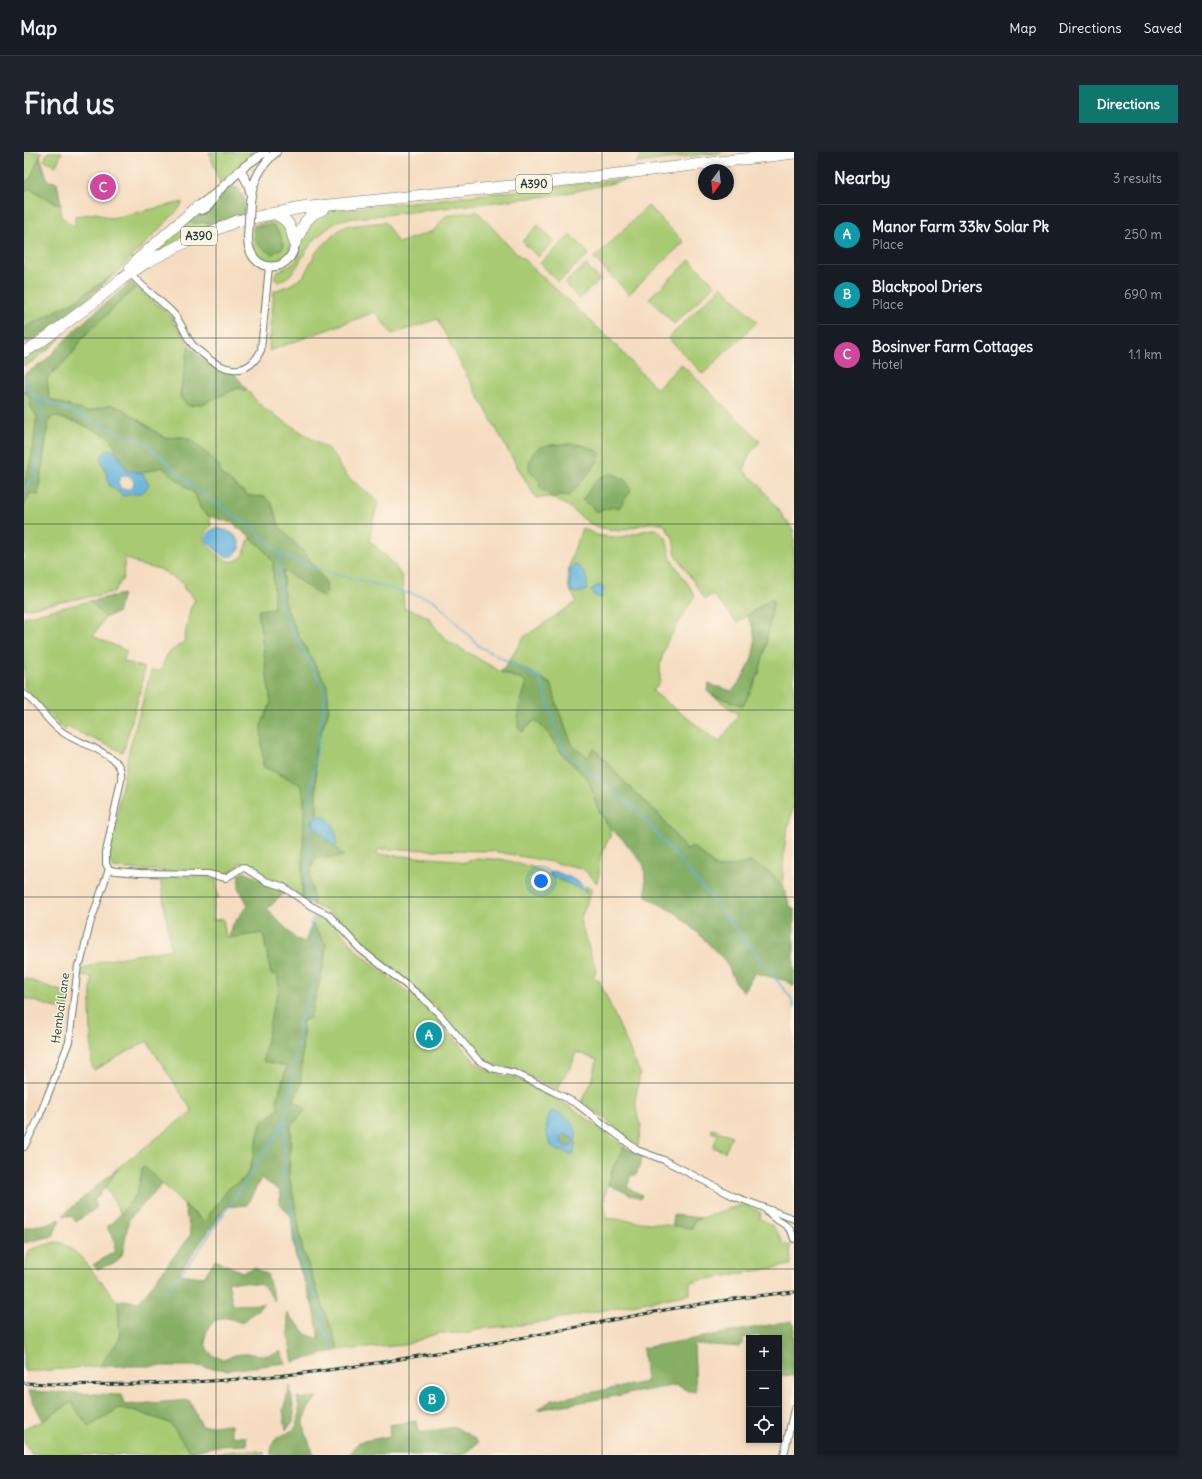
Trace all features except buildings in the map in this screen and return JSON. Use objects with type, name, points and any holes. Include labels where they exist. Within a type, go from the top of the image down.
[{"type":"highway","name":"A390","points":[[24,352],[39,344],[130,273],[167,251],[237,221],[301,208],[550,182],[794,153]]},
{"type":"highway","points":[[295,243],[309,217],[331,205]]},
{"type":"highway","points":[[130,273],[132,265],[137,260],[197,207]]},
{"type":"highway","points":[[273,213],[283,217],[290,224],[295,243]]},
{"type":"street","points":[[197,207],[201,210],[205,209],[216,193],[245,166],[265,152]]},
{"type":"street","points":[[276,152],[264,164],[253,182],[250,199],[248,238],[249,250],[252,257],[261,264],[269,266],[279,265],[287,261],[293,254],[295,243]]},
{"type":"street","points":[[241,171],[253,182]]},
{"type":"street","points":[[130,273],[140,284],[174,314],[195,348],[221,367],[235,370],[242,369],[251,364],[261,350],[269,266]]},
{"type":"street","points":[[24,694],[33,700],[59,730],[80,743],[101,751],[112,758],[120,766],[122,772],[121,780],[106,852],[106,864],[109,869],[115,871],[140,873],[208,874],[226,878],[243,867],[265,881],[282,886],[329,915],[360,949],[424,999],[440,1015],[478,1060],[492,1068],[514,1073],[577,1104],[637,1150],[664,1160],[733,1196],[794,1219]]},
{"type":"street","name":"Hembal Lane","points":[[24,1147],[37,1122],[70,1042],[78,965],[81,961],[90,924],[109,869]]},
{"type":"street","points":[[765,1208],[768,1214],[784,1223],[792,1231],[794,1239]]},
{"type":"street","points":[[784,1455],[794,1409]]},
{"type":"green space","points":[[24,152],[42,152],[30,179],[24,182]]},
{"type":"green space","points":[[48,152],[62,152],[56,166],[44,160]]},
{"type":"green space","points":[[209,152],[257,152],[220,183]]},
{"type":"green space","points":[[643,152],[722,152],[636,163]]},
{"type":"green space","points":[[40,156],[48,181],[57,182],[61,204],[55,203],[29,188],[24,193],[24,182],[30,179]]},
{"type":"green space","points":[[641,177],[563,194],[340,220],[316,239],[290,275],[279,282],[275,279],[275,274],[278,271],[295,262],[298,256],[302,233],[307,226],[322,212]]},
{"type":"green space","points":[[233,187],[238,188],[244,198],[244,216],[212,226],[207,222],[189,222],[190,217],[195,215],[199,216],[219,195]]},
{"type":"green space","points":[[29,188],[55,203],[61,204],[60,216],[75,227],[75,216],[97,213],[110,218],[183,202],[178,210],[116,273],[71,303],[24,328],[24,193]]},
{"type":"green space","points":[[648,206],[684,242],[629,294],[594,258]]},
{"type":"green space","points":[[477,211],[508,245],[610,339],[657,389],[681,364],[760,441],[749,455],[744,471],[758,483],[794,531],[794,806],[788,826],[785,846],[783,887],[770,872],[733,866],[718,868],[693,847],[686,850],[658,813],[633,791],[594,748],[588,758],[573,746],[557,707],[552,685],[509,661],[524,637],[576,602],[569,589],[568,574],[571,558],[582,528],[596,535],[609,537],[622,537],[656,529],[666,538],[671,559],[695,595],[666,644],[660,665],[660,682],[652,691],[719,742],[739,715],[712,695],[743,706],[758,676],[765,650],[773,603],[772,598],[737,623],[713,594],[705,599],[676,555],[673,538],[663,523],[648,523],[619,531],[598,527],[589,523],[568,506],[556,500],[545,497],[536,498],[511,456],[438,319],[392,334],[375,312],[269,351],[274,291],[290,285],[303,277],[316,252],[341,228],[385,222],[398,243],[433,231],[446,216]]},
{"type":"green space","points":[[278,221],[285,227],[289,235],[289,251],[285,257],[279,261],[270,262],[259,260],[251,243],[256,242],[262,248],[284,246],[280,234],[273,225],[253,227],[253,225]]},
{"type":"green space","points":[[189,222],[210,223],[212,226],[138,262]]},
{"type":"green space","points":[[273,225],[280,234],[284,247],[272,254],[257,244],[253,237],[253,227]]},
{"type":"green space","points":[[538,225],[554,241],[538,257],[522,241]]},
{"type":"green space","points":[[571,235],[589,254],[558,282],[540,263]]},
{"type":"green space","points":[[690,260],[715,285],[674,324],[649,298]]},
{"type":"green space","points":[[586,265],[600,280],[579,299],[565,283]]},
{"type":"green space","points":[[116,273],[62,321],[50,330],[24,343],[24,328],[71,303]]},
{"type":"green space","points":[[131,282],[136,287],[83,337],[73,353],[47,378],[49,399],[87,412],[111,405],[123,409],[165,438],[183,437],[193,441],[219,465],[221,474],[248,496],[265,497],[272,504],[279,526],[308,557],[326,583],[327,593],[323,597],[283,570],[284,600],[288,612],[299,636],[327,685],[329,710],[315,753],[317,816],[313,819],[313,825],[344,856],[314,859],[310,874],[314,905],[302,898],[304,799],[302,788],[295,781],[263,767],[261,726],[271,703],[258,610],[274,608],[273,562],[261,546],[232,523],[209,516],[201,510],[195,494],[162,467],[142,473],[127,470],[117,453],[111,438],[79,423],[54,416],[49,420],[38,495],[30,493],[24,506],[24,486],[31,459],[37,416],[31,408],[29,397],[24,391],[24,374],[47,359],[83,322]]},
{"type":"green space","points":[[722,286],[757,322],[703,374],[668,338]]},
{"type":"green space","points":[[136,287],[170,315],[189,345],[180,395],[183,401],[189,406],[205,403],[238,388],[248,391],[258,403],[268,411],[328,449],[336,457],[340,468],[351,480],[378,500],[369,540],[393,563],[402,577],[404,608],[420,613],[429,618],[438,631],[448,641],[501,672],[527,682],[518,712],[523,732],[535,720],[545,729],[563,755],[589,781],[599,811],[610,828],[610,837],[600,857],[597,883],[582,868],[493,851],[379,849],[376,854],[456,860],[462,863],[477,858],[505,860],[532,867],[587,891],[585,886],[592,889],[580,920],[596,971],[593,977],[599,980],[640,1073],[635,1101],[638,1119],[641,1126],[638,1146],[602,1116],[582,1102],[592,1081],[597,1060],[576,1052],[571,1068],[568,1070],[557,1089],[513,1070],[489,1063],[477,1054],[443,1014],[364,948],[347,926],[336,916],[314,905],[310,874],[314,859],[303,857],[302,898],[286,885],[271,879],[239,862],[238,866],[226,875],[113,868],[109,864],[108,857],[129,751],[151,671],[161,670],[167,654],[184,642],[190,610],[195,599],[183,588],[184,584],[160,569],[143,566],[125,557],[123,578],[114,592],[24,609],[24,506],[30,493],[38,495],[49,420],[54,416],[79,423],[111,438],[117,453],[109,449],[104,469],[109,485],[124,496],[149,485],[142,473],[162,467],[195,494],[201,510],[209,516],[211,526],[204,534],[204,541],[216,554],[227,560],[238,560],[243,555],[250,538],[261,546],[273,562],[274,608],[258,611],[271,703],[261,726],[277,774],[293,781],[301,788],[304,798],[304,816],[313,819],[317,816],[315,753],[320,735],[299,636],[284,600],[283,569],[323,597],[326,583],[308,557],[279,526],[272,504],[265,497],[249,496],[221,474],[183,437],[165,438],[123,409],[111,405],[87,412],[49,399],[47,378],[73,353],[83,337]]},
{"type":"green space","points":[[60,337],[58,341],[33,361],[24,366],[24,359]]},
{"type":"green space","points":[[189,345],[202,358],[218,367],[234,373],[248,391],[238,388],[205,403],[189,406],[183,401],[180,395]]},
{"type":"green space","points":[[24,391],[29,397],[31,408],[37,416],[31,459],[24,486]]},
{"type":"green space","points":[[564,444],[575,444],[592,448],[601,453],[595,465],[569,496],[561,495],[552,497],[539,486],[540,482],[529,469],[530,461],[532,455],[539,448]]},
{"type":"green space","points":[[611,474],[623,479],[631,490],[619,508],[614,507],[596,512],[591,506],[582,500],[597,480],[605,475]]},
{"type":"green space","points":[[123,594],[117,613],[105,617],[90,601]]},
{"type":"green space","points":[[772,598],[773,603],[765,650],[758,676],[743,706],[712,695],[707,691],[708,684],[732,691],[747,670],[753,654],[754,637],[753,628],[747,616]]},
{"type":"green space","points":[[90,601],[105,617],[93,636],[127,651],[123,661],[144,668],[142,684],[123,752],[67,727],[65,730],[24,689],[24,617]]},
{"type":"green space","points":[[509,661],[552,685],[557,707],[573,746],[588,758],[593,748],[633,791],[658,813],[686,850],[693,847],[718,868],[750,862],[770,872],[783,887],[790,906],[794,909],[794,986],[787,981],[755,973],[744,992],[736,984],[726,962],[701,936],[676,913],[646,897],[644,865],[625,842],[610,828],[599,811],[589,781],[563,755],[545,729],[535,720],[522,732],[518,728],[518,712],[527,682],[501,672]]},
{"type":"green space","points":[[244,872],[287,891],[267,909],[296,939],[305,942],[312,924],[326,944],[324,964],[310,1018],[302,1021],[301,1085],[294,1101],[306,1109],[291,1126],[289,1175],[302,1248],[339,1350],[293,1362],[287,1313],[308,1335],[319,1339],[315,1313],[295,1254],[291,1216],[280,1204],[280,1191],[261,1178],[247,1205],[226,1207],[178,1274],[204,1277],[215,1260],[242,1272],[255,1268],[267,1274],[275,1301],[262,1284],[228,1281],[233,1305],[264,1304],[242,1323],[227,1318],[219,1319],[213,1323],[208,1329],[206,1343],[208,1350],[214,1356],[224,1359],[238,1354],[269,1355],[280,1351],[286,1363],[228,1370],[196,1366],[99,1366],[120,1339],[118,1302],[122,1300],[139,1302],[191,1234],[184,1205],[204,1222],[229,1188],[245,1178],[250,1169],[261,1123],[278,1110],[277,1099],[287,1066],[263,1061],[272,1011],[279,991],[278,977],[275,974],[271,974],[263,933],[229,938],[231,927],[248,905],[239,889],[239,875]]},
{"type":"green space","points":[[205,876],[216,879],[218,898],[214,899],[213,920],[223,919],[226,938],[263,933],[271,974],[275,974],[278,977],[279,991],[272,1011],[287,1066],[277,1099],[278,1110],[261,1123],[250,1169],[245,1178],[229,1188],[204,1222],[143,1166],[137,1193],[121,1214],[106,1187],[118,1168],[192,1111],[147,1041],[94,1070],[92,1067],[90,1007],[92,977],[79,976],[79,972],[87,967],[110,960],[171,949],[160,877]]},
{"type":"green space","points":[[320,915],[335,925],[357,951],[431,1011],[475,1062],[487,1070],[503,1076],[516,1078],[567,1105],[624,1147],[612,1170],[604,1199],[606,1218],[692,1228],[694,1221],[741,1205],[750,1207],[761,1213],[759,1218],[768,1223],[777,1231],[783,1245],[790,1245],[791,1265],[690,1282],[690,1294],[530,1324],[477,1329],[470,1333],[438,1333],[405,1345],[339,1350],[302,1248],[289,1175],[291,1126],[306,1109],[294,1101],[301,1085],[302,1021],[310,1018],[324,964],[326,944],[312,924]]},
{"type":"green space","points":[[24,978],[66,993],[69,1012],[24,998]]},
{"type":"green space","points":[[712,1129],[732,1136],[725,1152],[713,1147],[718,1135],[711,1132]]},
{"type":"green space","points":[[565,1134],[574,1139],[571,1146],[566,1147],[562,1141],[561,1138]]},
{"type":"green space","points":[[624,1147],[643,1156],[636,1175],[631,1175],[627,1187],[642,1195],[640,1199],[609,1185],[612,1170]]},
{"type":"green space","points":[[143,1166],[163,1184],[129,1219],[122,1256],[117,1262],[97,1269],[93,1265],[114,1252],[115,1243],[107,1227],[121,1214],[137,1193]]},
{"type":"green space","points":[[118,1168],[106,1187],[94,1200],[97,1207],[76,1222],[73,1217],[63,1215]]},
{"type":"green space","points":[[673,1215],[701,1218],[694,1221],[692,1228],[673,1226]]},
{"type":"green space","points":[[60,1219],[53,1236],[24,1243],[24,1228],[52,1223]]},
{"type":"green space","points":[[55,1242],[62,1243],[79,1255],[118,1302],[120,1339],[99,1366],[24,1371],[24,1271],[29,1250]]},
{"type":"green space","points":[[791,1321],[794,1324],[794,1376],[782,1375],[782,1335],[746,1335],[746,1337],[743,1338],[743,1343],[739,1347],[694,1344],[696,1392],[688,1391],[677,1385],[537,1410],[552,1400],[646,1382],[643,1348]]},
{"type":"green space","points":[[290,1386],[294,1413],[293,1422],[286,1430],[283,1409]]},
{"type":"green space","points":[[28,1391],[122,1395],[124,1405],[189,1400],[202,1426],[231,1425],[231,1436],[246,1437],[247,1445],[216,1446],[190,1452],[170,1423],[133,1410],[117,1409],[89,1427],[71,1402],[43,1421]]},
{"type":"green space","points":[[297,1397],[303,1399],[318,1397],[307,1412],[304,1425],[314,1455],[271,1455],[272,1446],[275,1440],[294,1429],[297,1424],[299,1411]]},
{"type":"green space","points":[[72,1402],[89,1427],[117,1409],[133,1410],[170,1423],[190,1452],[181,1455],[32,1455],[24,1441],[24,1428],[43,1421]]},
{"type":"green space","points":[[416,1421],[419,1433],[455,1427],[474,1438],[478,1443],[462,1455],[349,1455],[359,1442],[390,1436],[389,1425]]},
{"type":"green space","points":[[234,1451],[257,1451],[264,1453],[264,1455],[210,1455]]},
{"type":"water","points":[[110,449],[117,453],[127,470],[142,473],[149,485],[143,492],[124,496],[109,485],[101,460],[103,453]],"holes":[[[128,475],[133,479],[134,485],[130,489],[121,489],[118,482],[120,477]]]},
{"type":"water","points":[[216,528],[225,530],[236,537],[240,544],[240,549],[235,554],[229,557],[225,556],[206,541],[206,536],[208,533]]},
{"type":"water","points":[[574,564],[581,569],[587,579],[586,591],[576,593],[572,592],[569,570]]},
{"type":"water","points":[[598,585],[604,588],[602,597],[595,596],[591,590]]},
{"type":"water","points":[[318,815],[327,818],[330,821],[335,830],[337,845],[333,845],[313,825],[313,820]]},
{"type":"water","points":[[554,871],[577,881],[587,892],[551,876],[550,873]]},
{"type":"water","points":[[551,1111],[561,1114],[575,1127],[576,1140],[574,1154],[556,1150],[550,1144],[547,1135],[549,1115]],"holes":[[[565,1134],[574,1139],[571,1146],[566,1147],[562,1142],[561,1137]]]},
{"type":"waterway","points":[[24,379],[27,388],[35,396],[43,410],[36,477],[28,485],[24,492]]},
{"type":"waterway","points":[[34,396],[145,443],[195,488],[249,526],[280,554],[280,608],[326,693],[311,787],[309,850],[305,891],[312,904]]},
{"type":"waterway","points":[[280,554],[320,570],[434,600],[480,647],[540,678],[564,752],[637,810],[707,893],[791,998],[794,1008]]},
{"type":"waterway","points":[[165,1293],[194,1257],[285,1121],[300,1023],[319,960],[310,923],[318,913]]},
{"type":"waterway","points":[[285,1122],[283,1185],[292,1209],[299,1259],[322,1313],[324,1333],[329,1339],[332,1349]]},
{"type":"railway","points":[[24,1383],[96,1385],[168,1383],[241,1379],[313,1372],[461,1349],[677,1308],[755,1296],[794,1292]]},
{"type":"place","name":"Bosinver Farm Cottages","points":[[103,187]]},
{"type":"place","name":"Manor Farm 33kv Solar Pk","points":[[429,1035]]},
{"type":"place","name":"Blackpool Driers","points":[[432,1399]]}]
